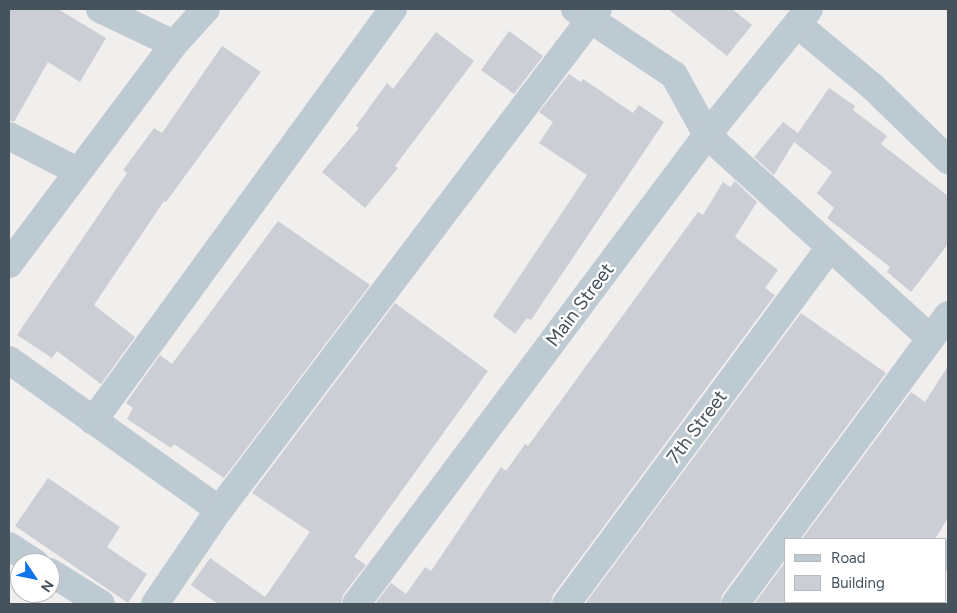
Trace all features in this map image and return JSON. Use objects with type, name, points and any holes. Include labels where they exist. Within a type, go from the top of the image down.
[{"type":"street","points":[[100,9],[174,44]]},
{"type":"street","points":[[9,264],[77,170],[174,44],[206,9]]},
{"type":"street","points":[[93,421],[393,9]]},
{"type":"street","points":[[155,604],[219,510],[588,12],[674,75],[707,135],[829,249],[930,338]]},
{"type":"street","points":[[803,16],[948,160]]},
{"type":"street","name":"Main Street","points":[[356,604],[707,135],[803,16]]},
{"type":"street","points":[[9,136],[77,170]]},
{"type":"street","name":"7th Street","points":[[566,604],[829,249]]},
{"type":"street","points":[[735,604],[948,315]]},
{"type":"street","points":[[9,360],[219,510]]},
{"type":"street","points":[[9,546],[20,553]]},
{"type":"street","points":[[60,578],[101,604]]},
{"type":"building","points":[[9,9],[58,9],[106,38],[80,82],[48,62],[14,122],[9,120]]},
{"type":"building","points":[[668,9],[732,9],[752,25],[727,56]]},
{"type":"building","points":[[509,31],[543,56],[514,94],[481,70]]},
{"type":"building","points":[[436,32],[474,61],[395,166],[398,168],[365,208],[322,172],[359,128],[356,126],[387,83],[393,89]]},
{"type":"building","points":[[222,46],[261,72],[166,202],[164,201],[94,305],[135,337],[101,384],[57,351],[52,358],[17,335],[127,173],[123,170],[154,128],[162,133]]},
{"type":"building","points":[[569,74],[581,82],[583,79],[633,113],[639,105],[664,122],[531,320],[527,318],[515,334],[493,316],[587,175],[539,143],[553,122],[539,112]]},
{"type":"building","points":[[829,88],[855,106],[853,110],[887,136],[881,144],[948,196],[948,244],[911,292],[887,272],[890,267],[827,218],[834,208],[817,193],[832,172],[794,142],[774,175],[754,157],[783,122],[798,133]]},
{"type":"building","points":[[735,181],[757,202],[735,237],[778,270],[765,288],[775,295],[553,595],[551,604],[375,604],[391,583],[406,594],[425,567],[431,571],[501,467],[506,471],[525,444],[528,446],[698,212],[703,215],[723,182],[730,187]]},
{"type":"building","points":[[278,221],[370,285],[224,478],[174,444],[171,448],[127,419],[133,408],[126,403],[160,355],[172,364]]},
{"type":"building","points":[[395,303],[488,371],[354,557],[366,565],[343,595],[341,604],[218,604],[191,585],[210,558],[265,597],[310,532],[252,493]]},
{"type":"building","points":[[801,313],[886,373],[722,595],[720,604],[585,604]]},
{"type":"building","points":[[948,366],[948,518],[936,538],[803,538],[911,392],[925,402]]},
{"type":"building","points":[[48,478],[120,527],[107,547],[147,574],[128,603],[60,557],[60,553],[55,553],[15,526]]},
{"type":"building","points":[[784,564],[784,603],[786,604],[754,604]]}]
